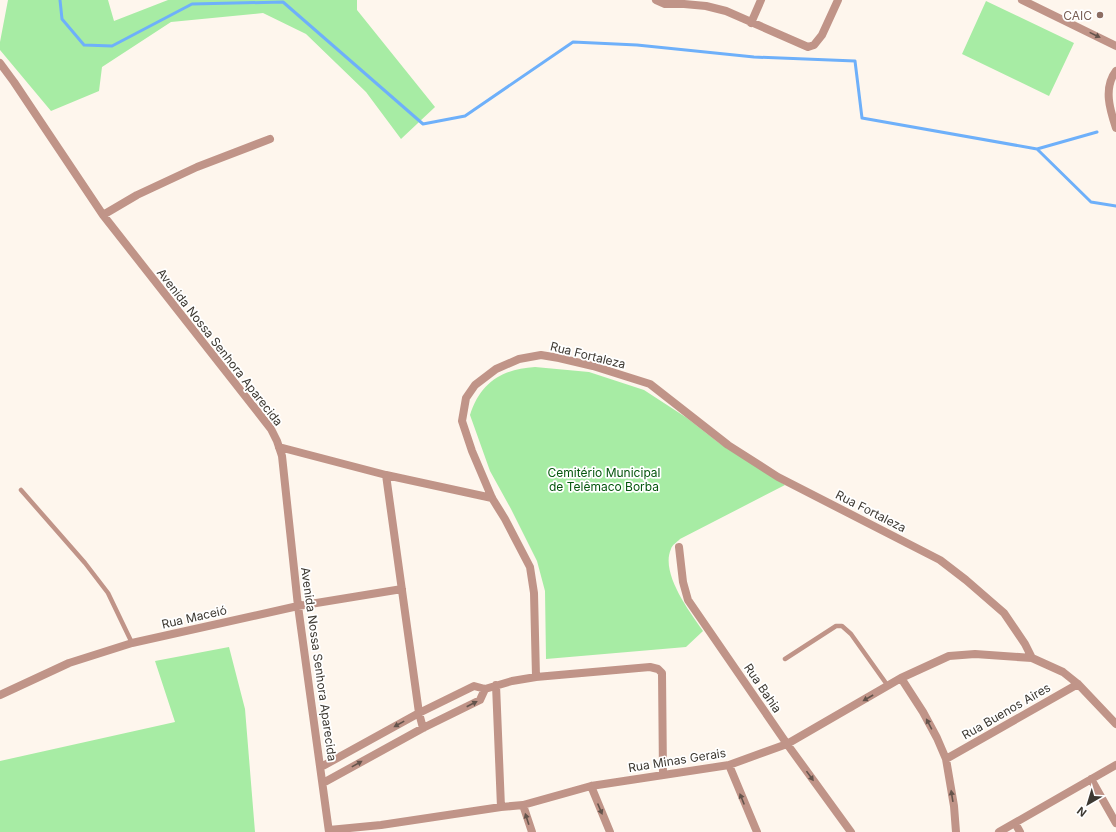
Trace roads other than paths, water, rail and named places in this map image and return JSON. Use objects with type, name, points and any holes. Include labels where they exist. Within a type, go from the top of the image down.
[{"type":"street","points":[[656,0],[665,4],[685,2],[726,11],[808,47],[814,44],[822,35],[838,0]]},
{"type":"street","points":[[751,23],[761,0]]},
{"type":"street","points":[[1022,0],[1116,46]]},
{"type":"street","name":"Avenida Nossa Senhora Aparecida","points":[[0,63],[103,216],[271,429],[279,447],[282,456],[298,606],[329,831]]},
{"type":"street","points":[[1116,71],[1108,93],[1111,113],[1116,128]]},
{"type":"street","points":[[103,216],[137,195],[190,170],[270,139]]},
{"type":"street","name":"Rua Fortaleza","points":[[536,677],[534,593],[530,567],[505,519],[492,498],[472,451],[462,421],[466,398],[475,385],[496,369],[519,359],[541,355],[600,368],[650,384],[728,445],[778,477],[940,560],[1004,613],[1025,644],[1032,658]]},
{"type":"street","points":[[279,447],[386,475],[492,498]]},
{"type":"street","points":[[386,475],[423,728]]},
{"type":"street","name":"Rua Bahia","points":[[679,547],[683,582],[688,600],[787,744],[851,832]]},
{"type":"street","name":"Rua Maceió","points":[[0,694],[68,663],[132,643],[298,606],[402,589]]},
{"type":"street","name":"Rua Minas Gerais","points":[[329,831],[381,828],[501,807],[523,805],[591,786],[729,765],[787,744],[901,678],[949,656],[975,654],[1032,658]]},
{"type":"street","points":[[1032,658],[1063,672],[1078,684],[1116,724]]},
{"type":"street","points":[[321,767],[420,713],[476,686],[485,689],[512,680],[650,667],[658,669],[662,673],[663,774]]},
{"type":"street","points":[[901,678],[923,712],[946,759],[954,806],[956,832]]},
{"type":"street","name":"Rua Buenos Aires","points":[[946,759],[1078,684]]},
{"type":"street","points":[[496,685],[501,807]]},
{"type":"street","points":[[323,783],[423,728],[480,700],[485,689]]},
{"type":"street","points":[[999,832],[1116,764]]},
{"type":"street","points":[[729,765],[754,831]]},
{"type":"street","points":[[1091,779],[1116,823]]},
{"type":"street","points":[[591,786],[610,832]]},
{"type":"street","points":[[523,805],[532,832]]},
{"type":"street","points":[[1015,823],[1020,832]]},
{"type":"lane","points":[[21,490],[85,563],[108,593],[132,643]]},
{"type":"lane","points":[[785,659],[836,626],[842,626],[851,634],[888,686]]},
{"type":"waterway","points":[[60,0],[62,19],[84,45],[112,46],[192,4],[283,2],[423,124],[465,116],[573,42],[637,45],[754,57],[855,61],[862,118],[1037,149],[1091,202],[1116,206]]},
{"type":"waterway","points":[[1037,149],[1097,132]]},
{"type":"place","name":"CAIC","points":[[1100,15]]},
{"type":"park label","name":"Cemitério Municipal de Telêmaco Borba","points":[[604,479]]}]
